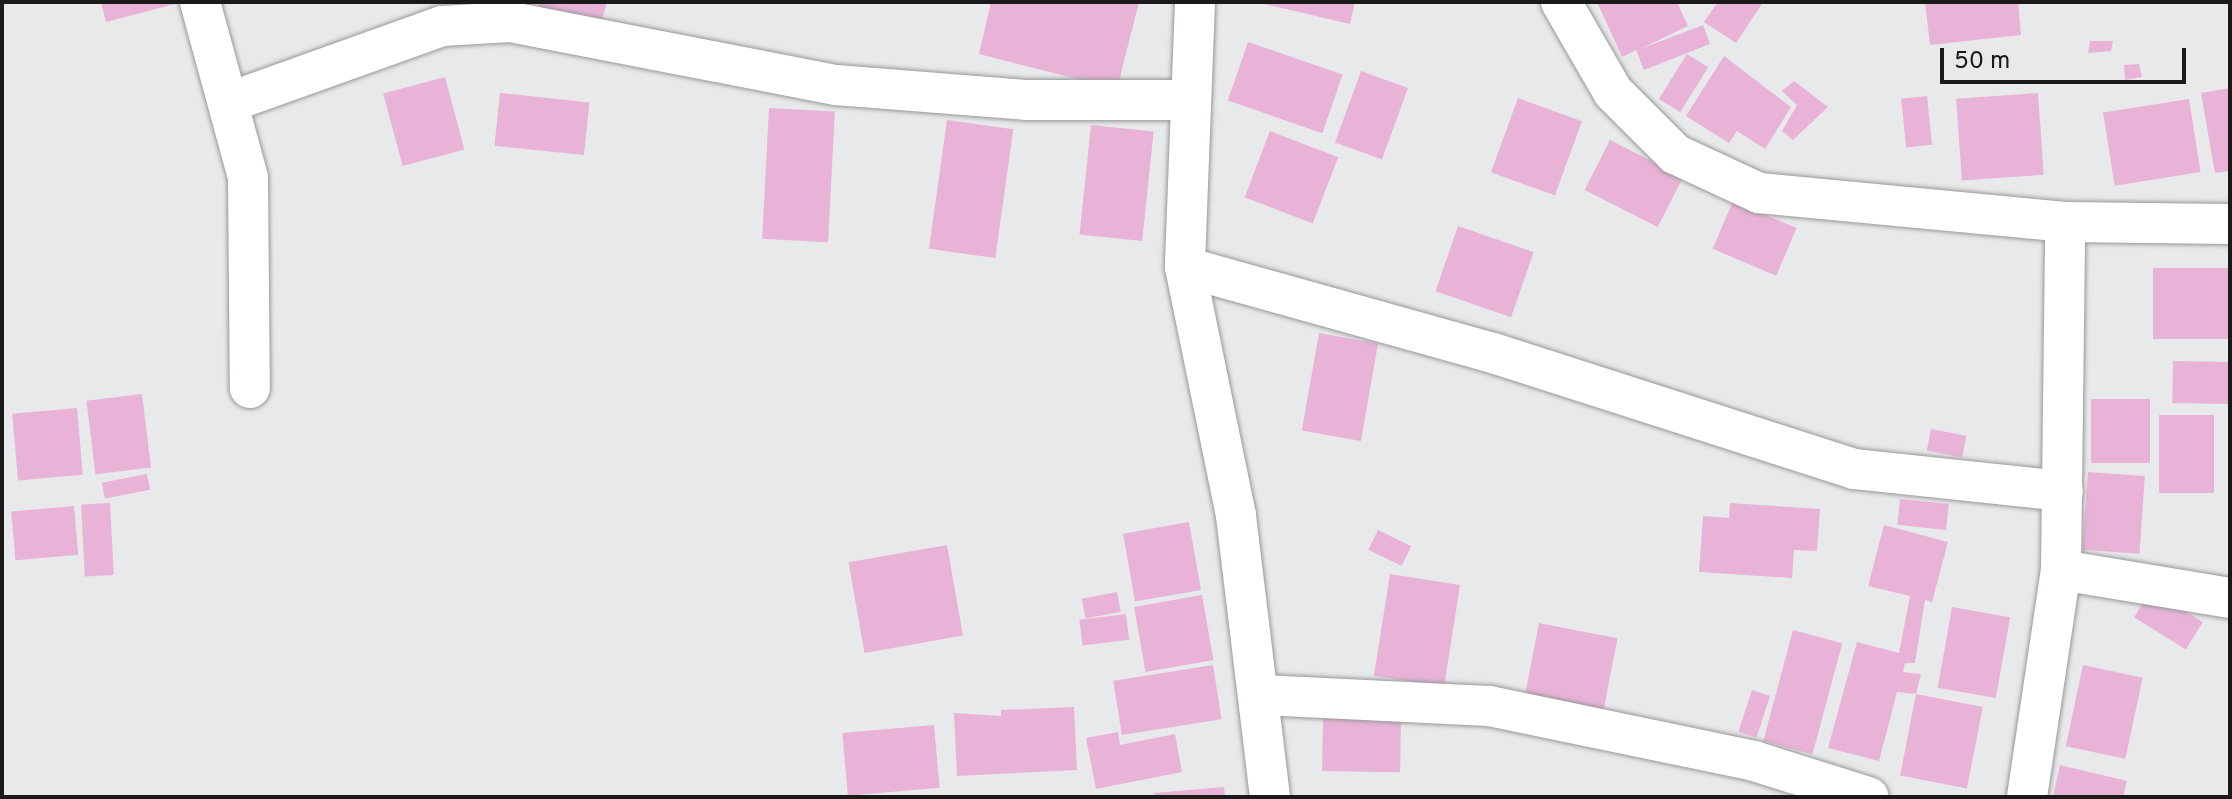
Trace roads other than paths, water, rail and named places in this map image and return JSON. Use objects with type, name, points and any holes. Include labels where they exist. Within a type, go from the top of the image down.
[{"type":"street","points":[[200,2],[230,102],[248,178],[250,388]]},
{"type":"street","points":[[1195,2],[1187,100],[1185,267],[1236,516],[1262,695],[1270,797]]},
{"type":"street","points":[[1561,2],[1613,92],[1675,154],[1759,193],[2065,222],[2230,224]]},
{"type":"street","points":[[230,102],[442,26],[511,22],[836,85],[1028,100],[1187,100]]},
{"type":"street","points":[[2027,797],[2061,570],[2065,222]]},
{"type":"street","points":[[1185,267],[1493,353],[1854,469],[2063,491]]},
{"type":"street","points":[[2061,570],[2230,598]]},
{"type":"street","points":[[1262,695],[1489,706],[1754,761],[1868,797]]}]
